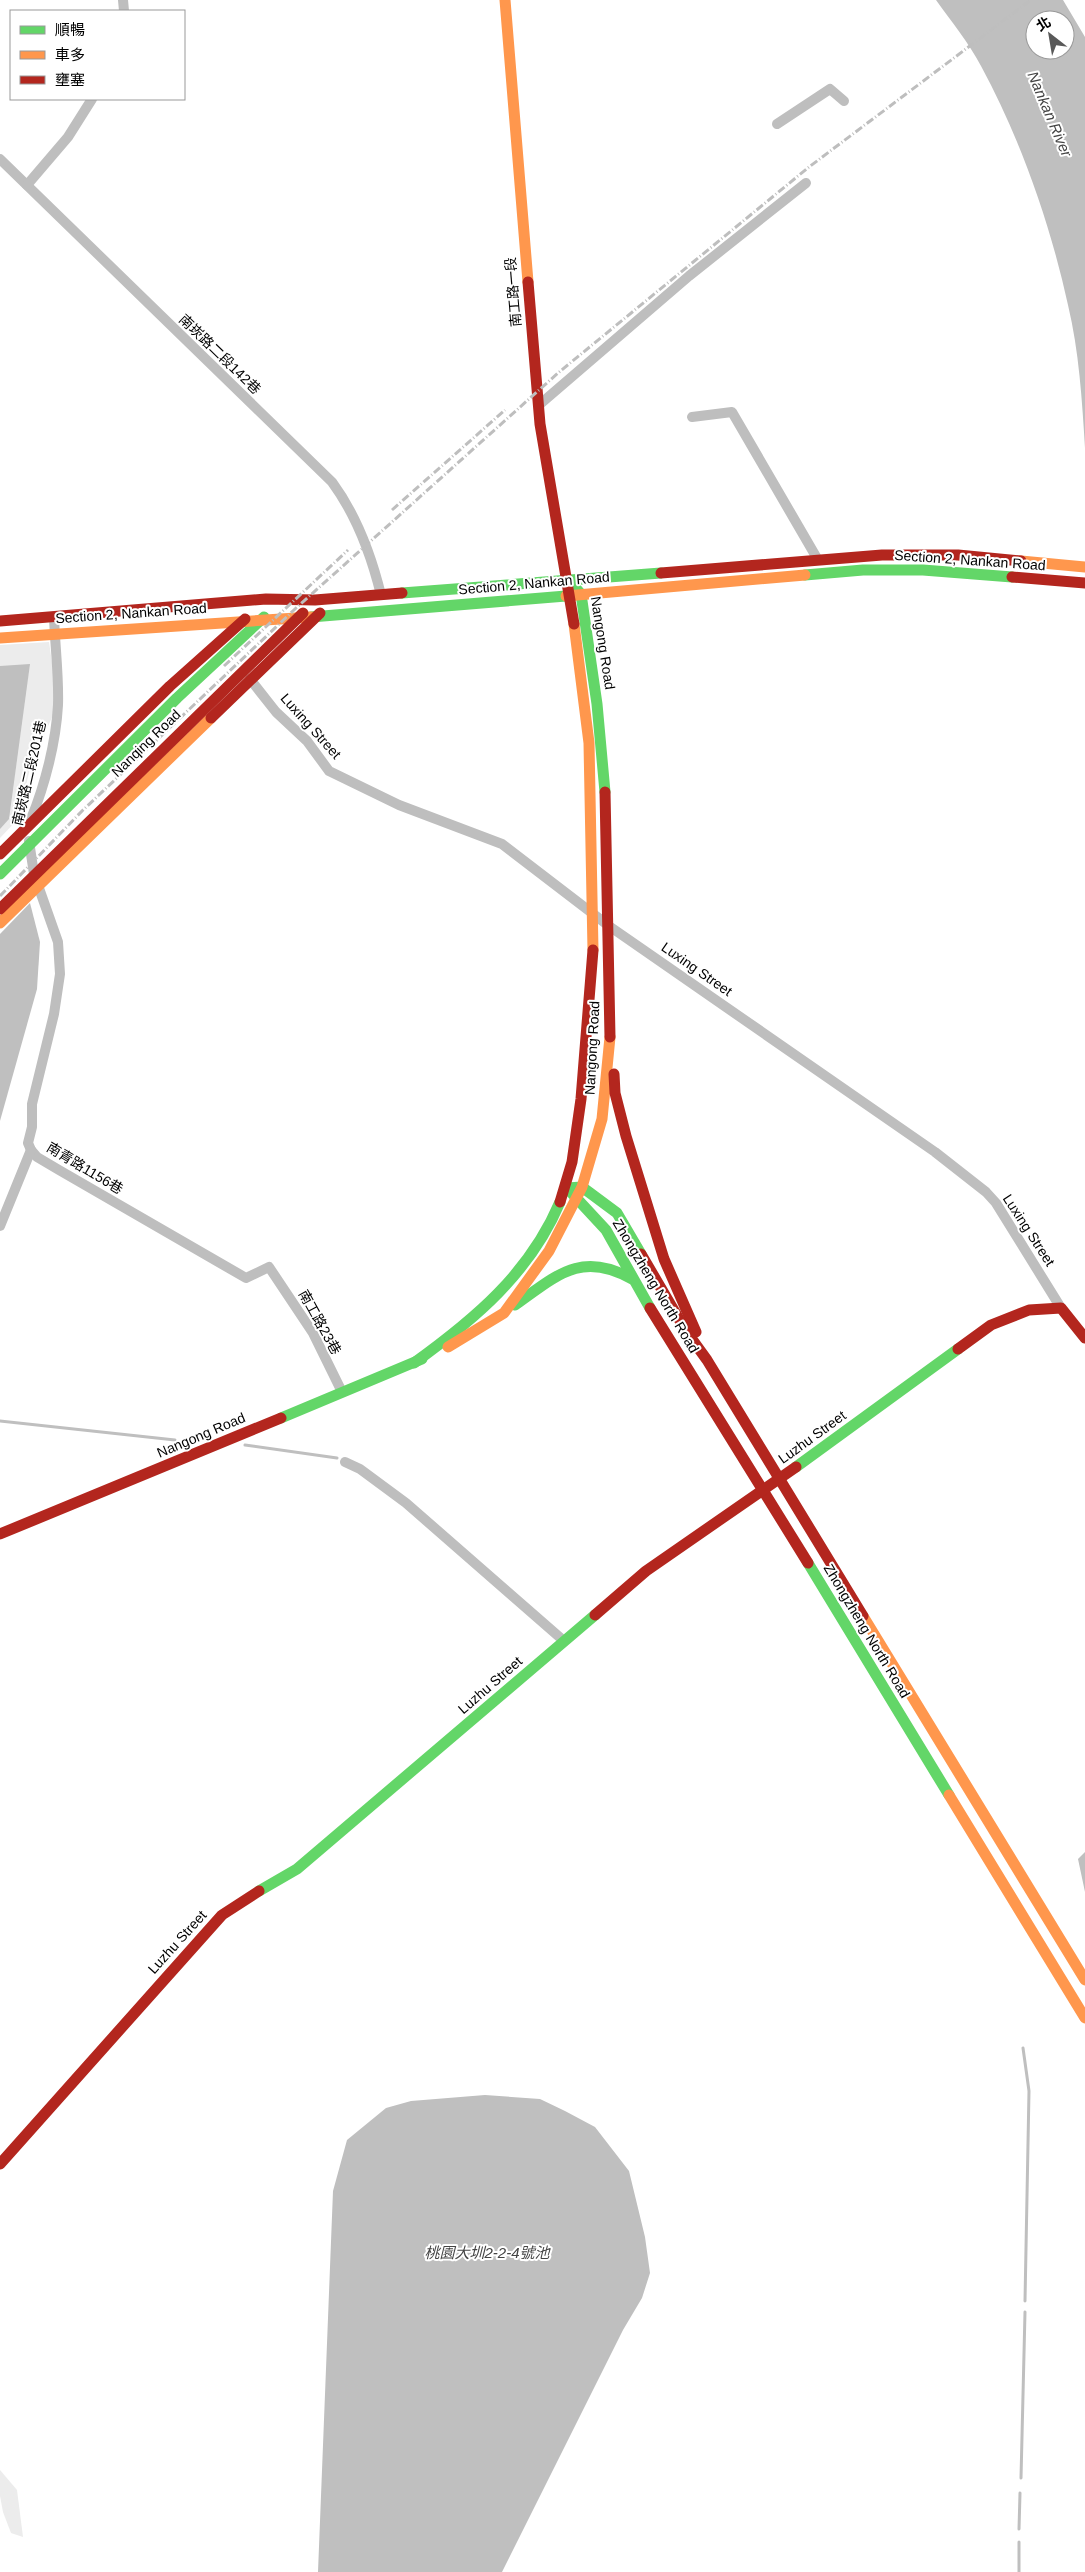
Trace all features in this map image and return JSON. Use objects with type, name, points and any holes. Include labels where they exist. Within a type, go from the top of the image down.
[{"type":"street","name":"南工路一段","points":[[505,0],[539,405],[568,580]]},
{"type":"street","points":[[777,124],[830,89],[844,101]]},
{"type":"street","points":[[27,185],[68,137],[91,100]]},
{"type":"street","name":"南崁路二段142巷","points":[[0,158],[332,482],[345,500],[370,552],[381,595]]},
{"type":"street","points":[[539,405],[689,276],[806,183]]},
{"type":"street","points":[[692,417],[732,412],[818,560]]},
{"type":"street","name":"Section 2, Nankan Road","points":[[0,620],[266,599],[332,599],[882,555],[948,555],[1085,566]]},
{"type":"street","name":"Section 2, Nankan Road","points":[[0,638],[301,616],[316,617],[863,570],[923,570],[1085,583]]},
{"type":"street","name":"Nangong Road","points":[[0,1534],[414,1363],[463,1340],[504,1313],[549,1251],[582,1187],[602,1118],[610,1032],[607,813],[598,704],[576,594],[568,580]]},
{"type":"street","name":"Nangong Road","points":[[414,1363],[487,1308],[516,1278],[556,1215],[568,1188],[580,1099],[593,956],[593,822],[590,743],[576,594]]},
{"type":"street","points":[[0,854],[170,686],[266,599]]},
{"type":"street","name":"Nanqing Road","points":[[0,874],[177,698],[262,619],[280,599]]},
{"type":"street","points":[[0,923],[316,617],[332,599]]},
{"type":"street","name":"Nanqing Road","points":[[0,909],[188,722],[301,616],[315,600]]},
{"type":"street","name":"南崁路二段201巷","points":[[29,845],[28,826],[38,801],[55,731],[58,704],[54,617]]},
{"type":"street","name":"Luxing Street","points":[[250,679],[276,712],[307,741],[329,771],[399,805],[502,844],[609,926],[935,1152],[986,1192],[996,1203],[1061,1308],[1085,1338]]},
{"type":"street","name":"南青路1156巷","points":[[29,845],[34,874],[52,918],[58,942],[60,974],[54,1014],[32,1104],[32,1127],[28,1142],[31,1150],[52,1166],[246,1278],[270,1267]]},
{"type":"street","points":[[610,1032],[615,1093],[637,1174],[664,1259],[707,1360]]},
{"type":"street","points":[[0,1226],[31,1150]]},
{"type":"street","points":[[568,1188],[582,1187]]},
{"type":"street","name":"Zhongzheng North Road","points":[[582,1187],[617,1212],[686,1330],[707,1360],[1085,1980]]},
{"type":"street","name":"Zhongzheng North Road","points":[[568,1188],[574,1201],[587,1209],[602,1225],[625,1261],[632,1279],[764,1490],[1085,2018]]},
{"type":"street","points":[[504,1313],[559,1274],[577,1267],[604,1266],[619,1271],[632,1279]]},
{"type":"street","name":"南工路23巷","points":[[270,1267],[313,1333],[342,1392]]},
{"type":"street","name":"Luzhu Street","points":[[0,2164],[222,1915],[242,1899],[265,1889],[298,1869],[646,1571],[779,1480],[991,1325],[1030,1310],[1061,1308]]},
{"type":"street","points":[[345,1462],[360,1469],[406,1504],[564,1641]]},
{"type":"shaded area","points":[[49,642],[58,704],[31,764],[18,819],[0,838],[0,645]]},
{"type":"shaded area","points":[[0,2470],[17,2490],[23,2537],[11,2533],[3,2512],[0,2496]]},
{"type":"water","name":"Nankan River","points":[[936,0],[1063,0],[1069,10],[1025,10],[1025,60],[1075,60],[1075,20],[1085,37],[1085,448],[1080,376],[1072,322],[1061,274],[1043,213],[1033,182],[1009,123],[981,66],[960,32]]},
{"type":"water","points":[[30,664],[9,819],[0,829],[0,666]]},
{"type":"water","points":[[30,903],[40,942],[37,989],[0,1121],[0,934]]},
{"type":"water","points":[[1085,1852],[1085,1892],[1078,1859]]},
{"type":"water","name":"桃園大圳2-2-4號池","points":[[485,2095],[540,2099],[595,2127],[629,2171],[645,2237],[650,2273],[642,2298],[623,2330],[502,2572],[318,2572],[333,2191],[347,2140],[386,2108],[411,2101]]},
{"type":"waterway","points":[[0,1421],[175,1440]]},
{"type":"waterway","points":[[245,1445],[337,1458]]},
{"type":"waterway","points":[[1023,2048],[1029,2091],[1025,2301]]},
{"type":"waterway","points":[[1021,2478],[1025,2312]]},
{"type":"waterway","points":[[1019,2529],[1020,2493]]},
{"type":"waterway","points":[[1019,2542],[1019,2572]]},
{"type":"railway","points":[[0,896],[82,811],[295,609],[558,373],[809,167],[1031,0]]},
{"type":"railway","points":[[392,510],[505,410]]},
{"type":"railway","points":[[224,666],[348,550]]},
{"type":"traffic: fast","points":[[805,575],[863,570],[923,570],[1012,577]]},
{"type":"traffic: fast","points":[[402,593],[661,573]]},
{"type":"traffic: fast","points":[[574,586],[581,594],[597,704],[605,792]]},
{"type":"traffic: fast","points":[[311,617],[566,596]]},
{"type":"traffic: fast","points":[[0,874],[177,698],[264,617]]},
{"type":"traffic: fast","points":[[641,1254],[617,1213],[582,1187],[567,1188],[606,1230],[650,1308]]},
{"type":"traffic: fast","points":[[414,1363],[458,1329],[499,1293],[533,1251],[548,1227],[560,1202]]},
{"type":"traffic: fast","points":[[515,1305],[557,1276],[583,1267],[598,1267],[614,1271],[632,1279]]},
{"type":"traffic: fast","points":[[796,1467],[958,1349]]},
{"type":"traffic: fast","points":[[281,1418],[422,1359]]},
{"type":"traffic: fast","points":[[808,1563],[949,1795]]},
{"type":"traffic: fast","points":[[259,1891],[297,1869],[595,1615]]},
{"type":"traffic: slow","points":[[505,0],[528,282]]},
{"type":"traffic: slow","points":[[1021,561],[1085,567]]},
{"type":"traffic: slow","points":[[566,596],[805,575]]},
{"type":"traffic: slow","points":[[0,638],[311,617]]},
{"type":"traffic: slow","points":[[574,624],[589,743],[593,950]]},
{"type":"traffic: slow","points":[[0,923],[211,718]]},
{"type":"traffic: slow","points":[[448,1347],[504,1313],[549,1251],[582,1187],[602,1119],[610,1037]]},
{"type":"traffic: slow","points":[[863,1616],[1085,1980]]},
{"type":"traffic: slow","points":[[949,1795],[1085,2018]]},
{"type":"traffic: jam","points":[[528,282],[540,424],[574,624]]},
{"type":"traffic: jam","points":[[661,573],[882,555],[958,555],[1021,561]]},
{"type":"traffic: jam","points":[[1012,577],[1085,583]]},
{"type":"traffic: jam","points":[[0,621],[266,599],[315,600],[402,593]]},
{"type":"traffic: jam","points":[[0,909],[303,613]]},
{"type":"traffic: jam","points":[[211,718],[320,613]]},
{"type":"traffic: jam","points":[[0,854],[170,686],[245,619]]},
{"type":"traffic: jam","points":[[605,792],[610,1037]]},
{"type":"traffic: jam","points":[[560,1202],[572,1162],[581,1099],[593,950]]},
{"type":"traffic: jam","points":[[614,1074],[615,1093],[626,1136],[664,1259],[696,1332]]},
{"type":"traffic: jam","points":[[641,1254],[686,1331],[707,1360],[863,1616]]},
{"type":"traffic: jam","points":[[650,1308],[808,1563]]},
{"type":"traffic: jam","points":[[958,1349],[991,1325],[1029,1310],[1061,1308],[1085,1338]]},
{"type":"traffic: jam","points":[[0,1534],[281,1418]]},
{"type":"traffic: jam","points":[[595,1615],[646,1571],[796,1467]]},
{"type":"traffic: jam","points":[[0,2164],[222,1915],[259,1891]]}]
